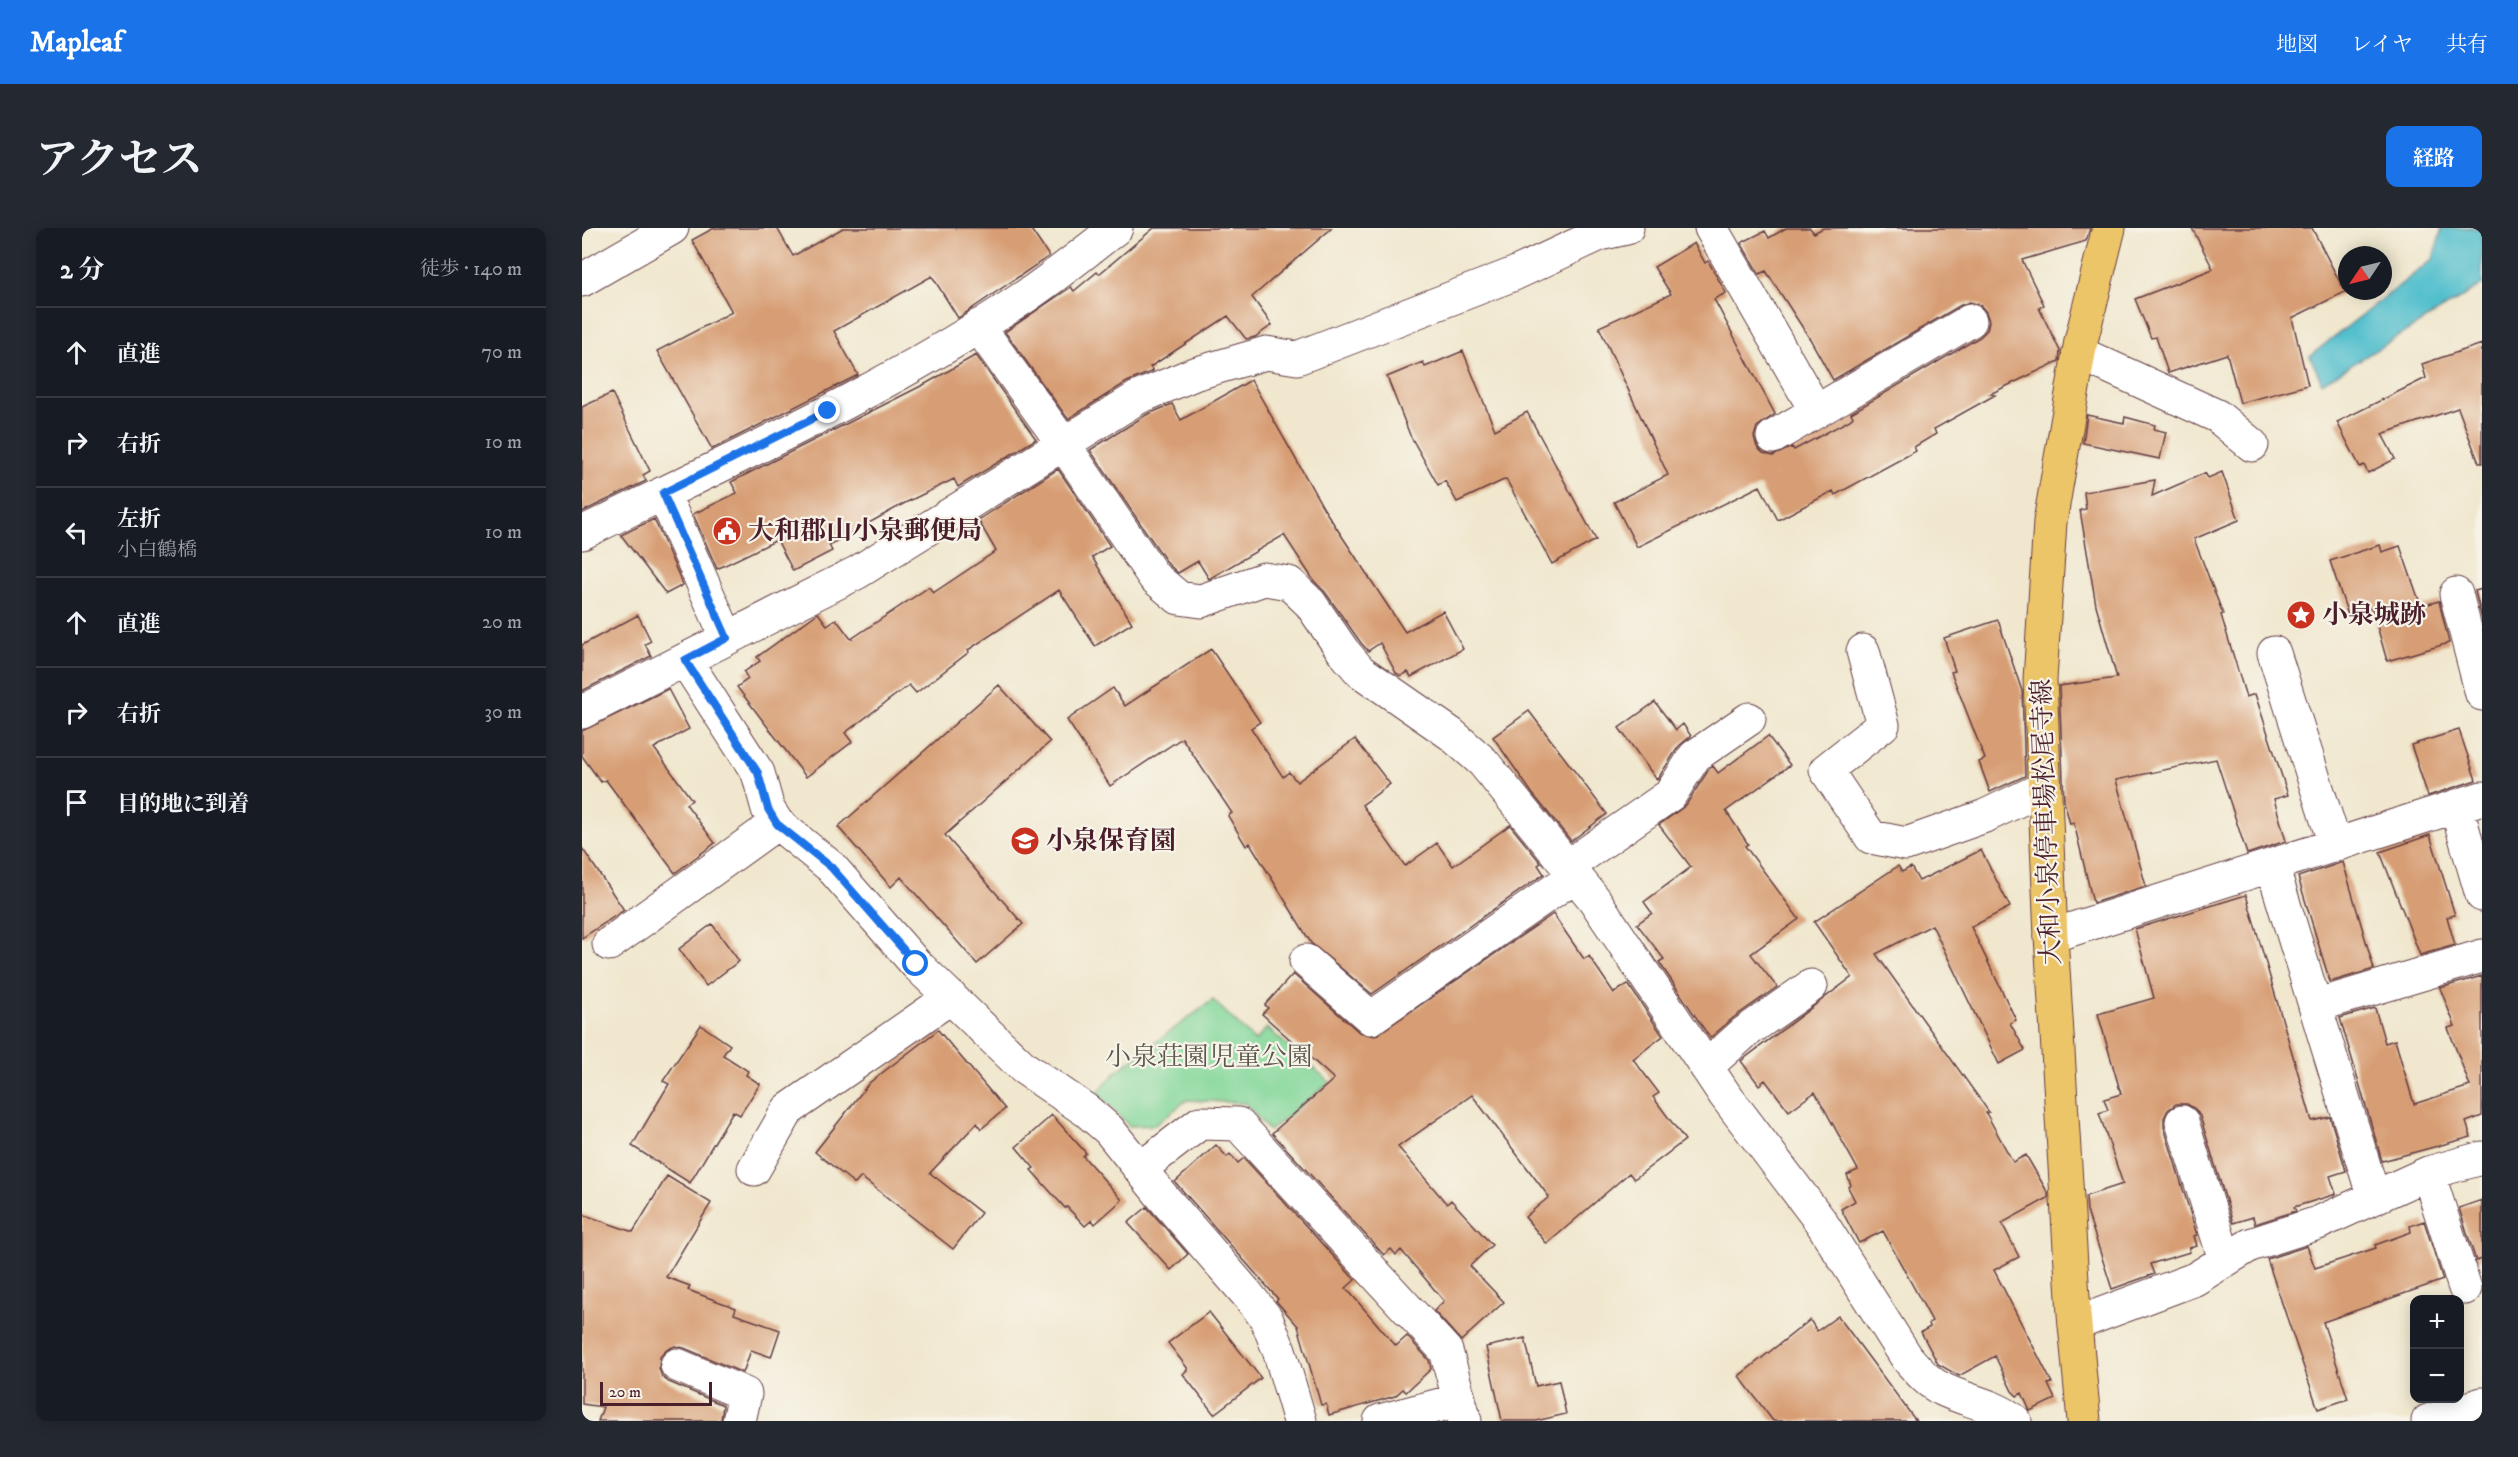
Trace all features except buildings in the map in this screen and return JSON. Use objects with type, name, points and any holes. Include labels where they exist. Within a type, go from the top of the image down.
[{"type":"main road","name":"大和小泉停車場松尾寺線","points":[[2084,1421],[2075,1324],[2051,936],[2040,680],[2050,522],[2079,353],[2109,228]]},
{"type":"street","points":[[582,280],[672,228]]},
{"type":"street","points":[[582,533],[828,411],[978,326],[1026,296],[1116,228]]},
{"type":"street","points":[[582,712],[858,572],[1062,442],[1137,398],[1194,374],[1266,353],[1297,358],[1514,274],[1599,234],[1627,228]]},
{"type":"street","points":[[1712,228],[1816,411]]},
{"type":"street","points":[[1773,437],[1970,321]]},
{"type":"street","points":[[978,326],[1062,442],[1116,525],[1154,577],[1162,584],[1179,598],[1201,602],[1264,579],[1289,583],[1310,603],[1343,651],[1360,670],[1451,734],[1483,762],[1594,899],[1706,1067],[1821,1222],[1907,1358],[1924,1378],[1941,1389],[2003,1412],[2015,1421]]},
{"type":"street","points":[[2079,353],[2217,416],[2252,445]]},
{"type":"street","points":[[663,493],[727,638]]},
{"type":"street","points":[[2456,594],[2482,694]]},
{"type":"street","points":[[1863,651],[1883,725],[1826,770],[1872,837],[1906,844],[1985,816],[2044,788]]},
{"type":"street","points":[[2274,653],[2334,845]]},
{"type":"street","points":[[685,660],[758,773],[768,809],[777,824],[831,867],[916,964],[1024,1068],[1087,1111],[1109,1130],[1266,1318],[1279,1350],[1300,1421]]},
{"type":"street","points":[[1306,961],[1371,1018],[1572,871],[1670,795],[1695,756],[1749,719]]},
{"type":"street","points":[[2051,936],[2469,802],[2482,895]]},
{"type":"street","points":[[609,944],[777,824]]},
{"type":"street","points":[[2272,865],[2374,1198]]},
{"type":"street","points":[[2315,1006],[2482,956]]},
{"type":"street","points":[[1706,1067],[1744,1033],[1811,986]]},
{"type":"street","points":[[754,1169],[788,1110],[951,997]]},
{"type":"street","points":[[2182,1122],[2225,1260]]},
{"type":"street","points":[[1140,1169],[1200,1123],[1238,1124],[1446,1351],[1462,1410],[1380,1421]]},
{"type":"street","points":[[2075,1324],[2195,1279],[2250,1245],[2318,1223],[2428,1173],[2482,1158]]},
{"type":"street","points":[[2428,1173],[2465,1288]]},
{"type":"street","points":[[677,1365],[745,1394],[739,1421]]},
{"type":"street","points":[[2428,1421],[2482,1404]]},
{"type":"green space","name":"小泉荘園児童公園","points":[[1213,1000],[1255,1041],[1267,1028],[1330,1082],[1269,1131],[1245,1103],[1187,1100],[1155,1125],[1129,1126],[1097,1093],[1118,1070]]},
{"type":"water","points":[[2442,228],[2482,228],[2482,285],[2322,383],[2310,356],[2381,300],[2392,300],[2392,291],[2433,259]]},
{"type":"place","name":"大和郡山小泉郵便局","points":[[727,531]]},
{"type":"place","name":"小泉城跡","points":[[2301,615]]},
{"type":"place","name":"小泉保育園","points":[[1025,841]]},
{"type":"route","points":[[828,411],[663,493],[727,638],[685,660],[758,773],[768,809],[777,824],[831,867],[856,892],[916,964]]}]
